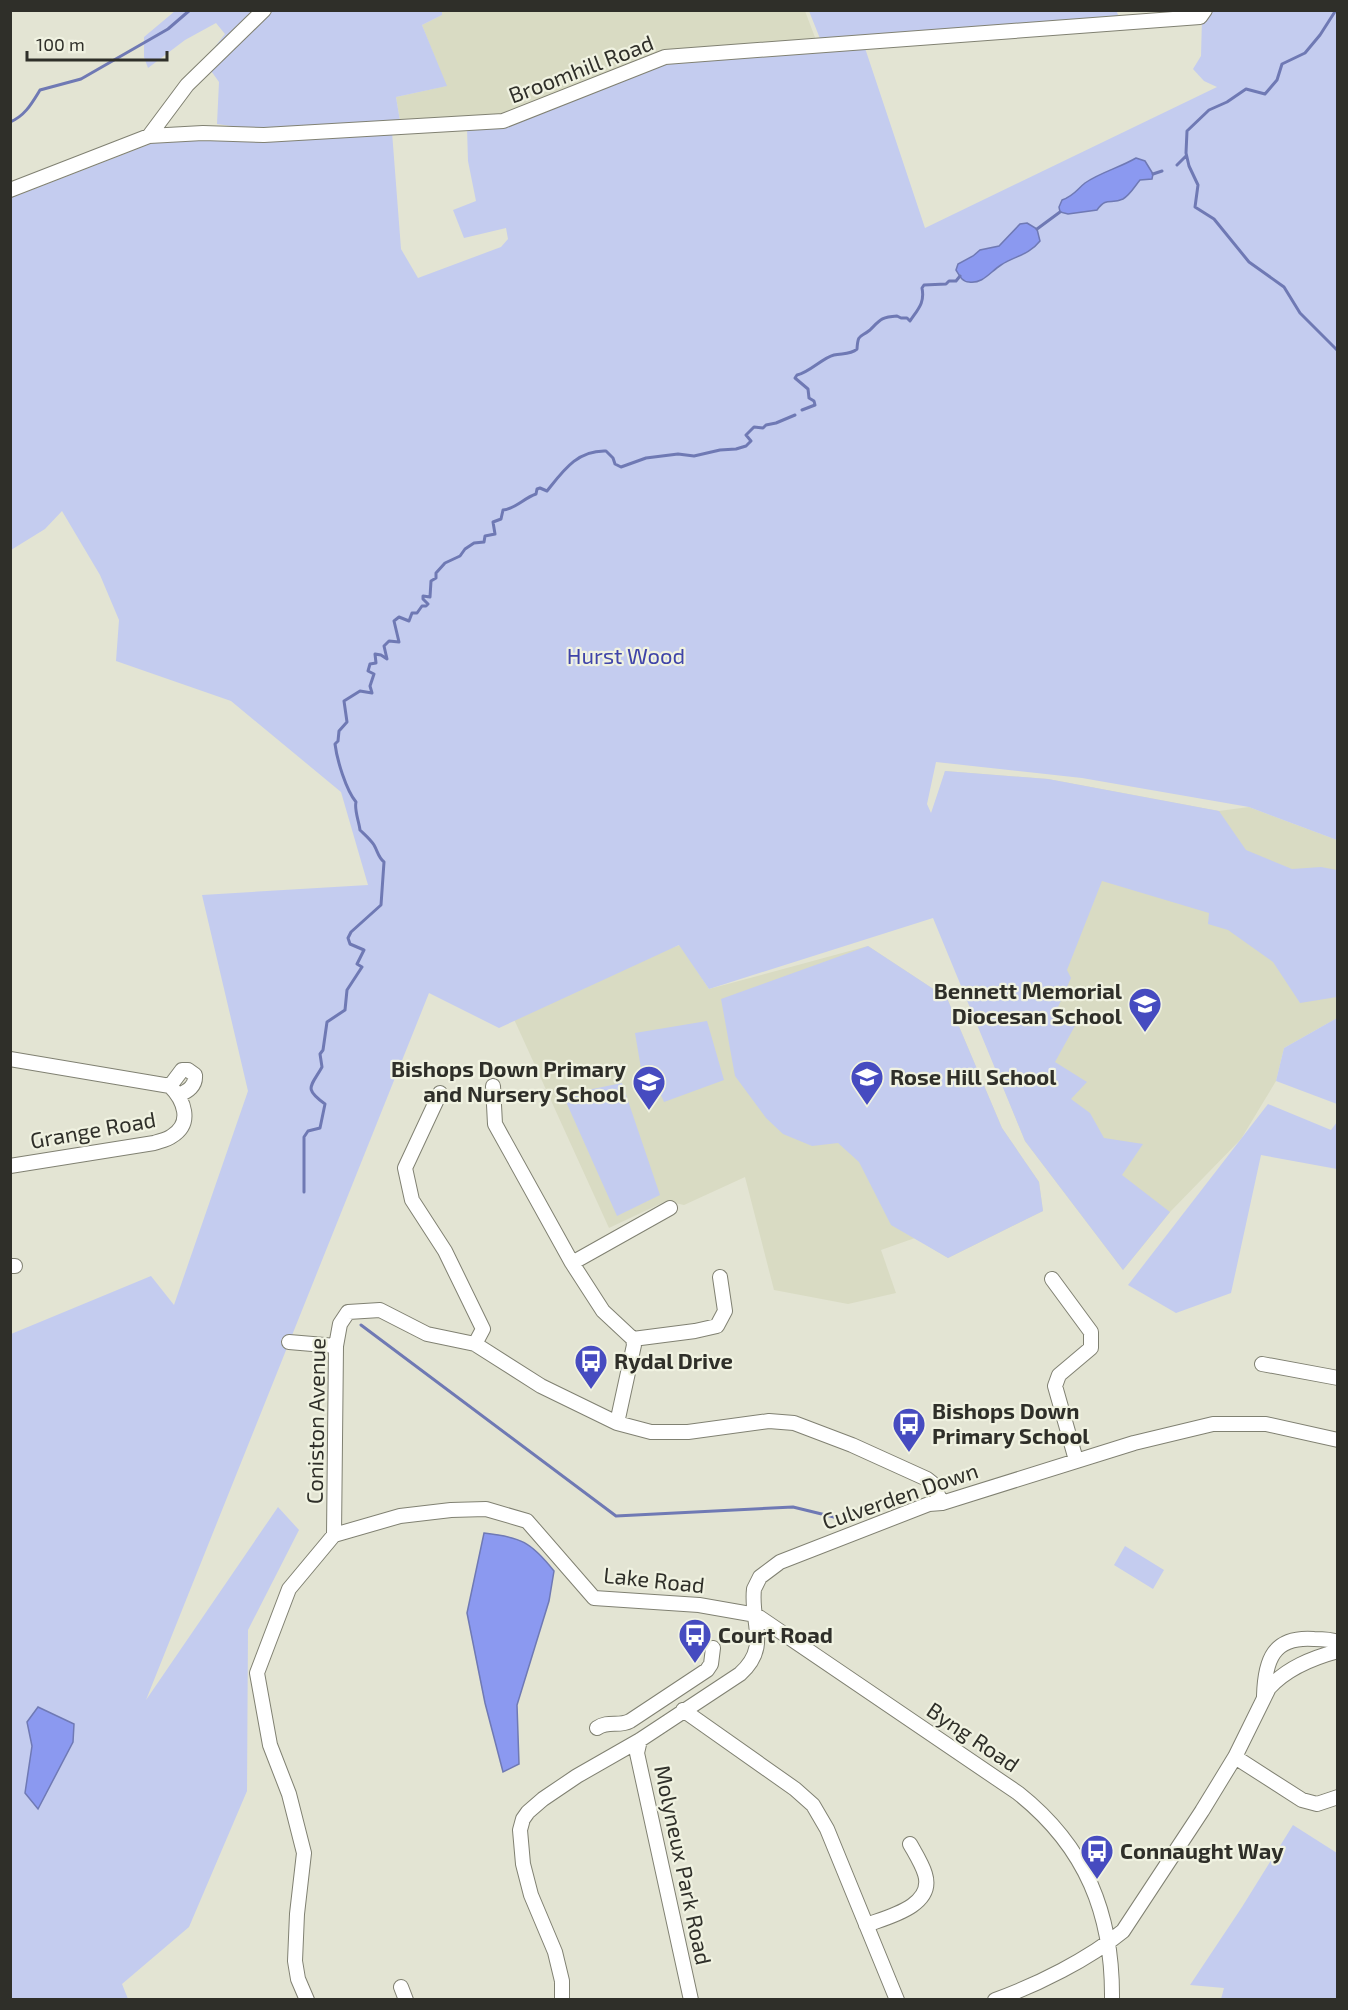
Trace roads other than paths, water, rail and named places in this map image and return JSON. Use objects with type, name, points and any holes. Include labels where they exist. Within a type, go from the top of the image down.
[{"type":"street","points":[[10,190],[149,136],[187,85],[264,10]]},
{"type":"street","name":"Broomhill Road","points":[[149,136],[203,133],[264,135],[503,121],[665,57],[1200,17],[1205,10]]},
{"type":"street","name":"Grange Road","points":[[10,1059],[175,1090],[185,1108],[181,1127],[172,1136],[154,1143],[10,1166]]},
{"type":"street","points":[[493,1086],[495,1124],[572,1263],[603,1311],[633,1340],[634,1345],[617,1423]]},
{"type":"street","points":[[440,1093],[405,1168],[412,1200],[445,1251],[483,1329],[475,1344]]},
{"type":"street","points":[[572,1263],[670,1208]]},
{"type":"street","points":[[633,1340],[717,1326],[725,1311],[720,1277]]},
{"type":"street","points":[[1052,1279],[1091,1332],[1092,1337],[1091,1348],[1059,1375],[1055,1386],[1076,1460]]},
{"type":"street","name":"Coniston Avenue","points":[[334,1535],[336,1346],[340,1324],[348,1312],[381,1310],[427,1334],[475,1344],[541,1386],[617,1423],[651,1432],[688,1432],[769,1421],[794,1424],[852,1445],[927,1479],[932,1483],[942,1503]]},
{"type":"street","points":[[289,1342],[336,1346]]},
{"type":"street","points":[[1262,1364],[1338,1378]]},
{"type":"street","name":"Culverden Down","points":[[682,1710],[740,1674],[753,1660],[758,1645],[753,1596],[757,1582],[764,1573],[780,1562],[929,1504],[942,1503],[1134,1443],[1213,1424],[1266,1424],[1338,1440]]},
{"type":"street","name":"Lake Road","points":[[334,1535],[400,1516],[451,1510],[486,1509],[527,1521],[594,1598],[699,1605],[756,1615]]},
{"type":"street","points":[[308,2000],[298,1979],[295,1961],[297,1914],[304,1853],[289,1794],[270,1744],[257,1673],[289,1589],[334,1535]]},
{"type":"street","name":"Byng Road","points":[[756,1615],[1018,1793],[1054,1825],[1085,1870],[1095,1895],[1109,1942],[1112,2000]]},
{"type":"street","points":[[1264,1696],[1265,1676],[1269,1661],[1282,1644],[1299,1638],[1338,1642]]},
{"type":"street","points":[[597,1728],[608,1723],[624,1724],[707,1670],[711,1664],[713,1648]]},
{"type":"street","points":[[995,2000],[1042,1980],[1109,1942],[1128,1925],[1235,1758],[1264,1696],[1275,1681],[1299,1664],[1338,1651]]},
{"type":"street","points":[[650,1708],[663,1723]]},
{"type":"street","points":[[562,2000],[562,1981],[555,1952],[531,1895],[523,1864],[520,1830],[528,1812],[543,1799],[577,1776],[640,1740],[682,1710],[795,1789],[813,1805],[827,1829],[897,2000]]},
{"type":"street","name":"Molyneux Park Road","points":[[640,1740],[637,1753],[691,2000]]},
{"type":"street","points":[[1235,1758],[1302,1800],[1317,1804],[1338,1797]]},
{"type":"street","points":[[866,1925],[910,1909],[924,1893],[926,1876],[910,1844]]},
{"type":"water","points":[[1136,158],[1145,161],[1153,174],[1152,179],[1140,180],[1126,197],[1119,201],[1106,202],[1097,210],[1068,214],[1060,212],[1059,207],[1062,200],[1085,183]]},
{"type":"water","points":[[1027,223],[1037,229],[1040,241],[1036,246],[1001,265],[978,281],[967,282],[961,278],[956,270],[958,264],[980,250],[999,246],[1020,224]]},
{"type":"water","points":[[484,1533],[516,1539],[532,1547],[554,1571],[549,1601],[517,1705],[519,1764],[503,1772],[485,1703],[467,1613]]},
{"type":"water","points":[[38,1707],[74,1724],[73,1742],[38,1809],[25,1793],[32,1746],[27,1722]]},
{"type":"waterway","points":[[10,122],[24,113],[40,90],[81,79],[168,29],[190,10]]},
{"type":"waterway","points":[[1336,10],[1305,53],[1282,64],[1277,80],[1265,94],[1246,89],[1227,102],[1209,110],[1187,131],[1186,153],[1198,185],[1195,207],[1214,219],[1249,262],[1284,287],[1300,313],[1338,351]]},
{"type":"waterway","points":[[1177,165],[1186,156]]},
{"type":"waterway","points":[[1153,174],[1162,171]]},
{"type":"waterway","points":[[1037,229],[1060,212]]},
{"type":"waterway","points":[[802,410],[815,405],[814,401],[809,398],[808,389],[795,378],[797,375],[829,357],[854,351],[857,349],[860,336],[884,318],[897,316],[910,321],[922,302],[924,285],[946,284],[949,281],[956,281],[960,276]]},
{"type":"waterway","points":[[304,1192],[304,1137],[308,1131],[320,1128],[325,1104],[311,1091],[311,1087],[322,1067],[320,1054],[323,1050],[327,1022],[345,1010],[347,990],[362,967],[357,964],[364,950],[350,944],[348,938],[351,932],[381,905],[384,862],[360,830],[356,802],[342,774],[335,744],[338,741],[339,731],[347,722],[344,701],[360,691],[372,693],[370,686],[374,674],[368,671],[370,664],[376,663],[375,654],[387,659],[384,646],[389,641],[399,642],[394,621],[399,617],[409,621],[412,613],[417,613],[422,606],[428,604],[423,596],[430,597],[431,581],[436,578],[436,573],[445,563],[460,556],[474,543],[484,542],[485,536],[495,534],[493,522],[501,519],[503,510],[512,508],[536,494],[537,489],[547,491],[565,469],[579,458],[587,454],[606,451],[615,464],[621,467],[646,458],[678,454],[694,456],[736,449],[746,446],[751,441],[746,435],[754,427],[763,428],[795,415]]},
{"type":"waterway","points":[[361,1325],[616,1516],[793,1507],[838,1518]]},
{"type":"place","name":"Bennett Memorial Diocesan School","points":[[1145,1033]]},
{"type":"place","name":"Rose Hill School","points":[[867,1106]]},
{"type":"place","name":"Bishops Down Primary and Nursery School","points":[[649,1111]]},
{"type":"place","name":"Rydal Drive","points":[[591,1390]]},
{"type":"place","name":"Bishops Down Primary School","points":[[909,1453]]},
{"type":"place","name":"Court Road","points":[[695,1664]]},
{"type":"place","name":"Connaught Way","points":[[1097,1880]]},
{"type":"park label","name":"Hurst Wood","points":[[626,656]]}]
